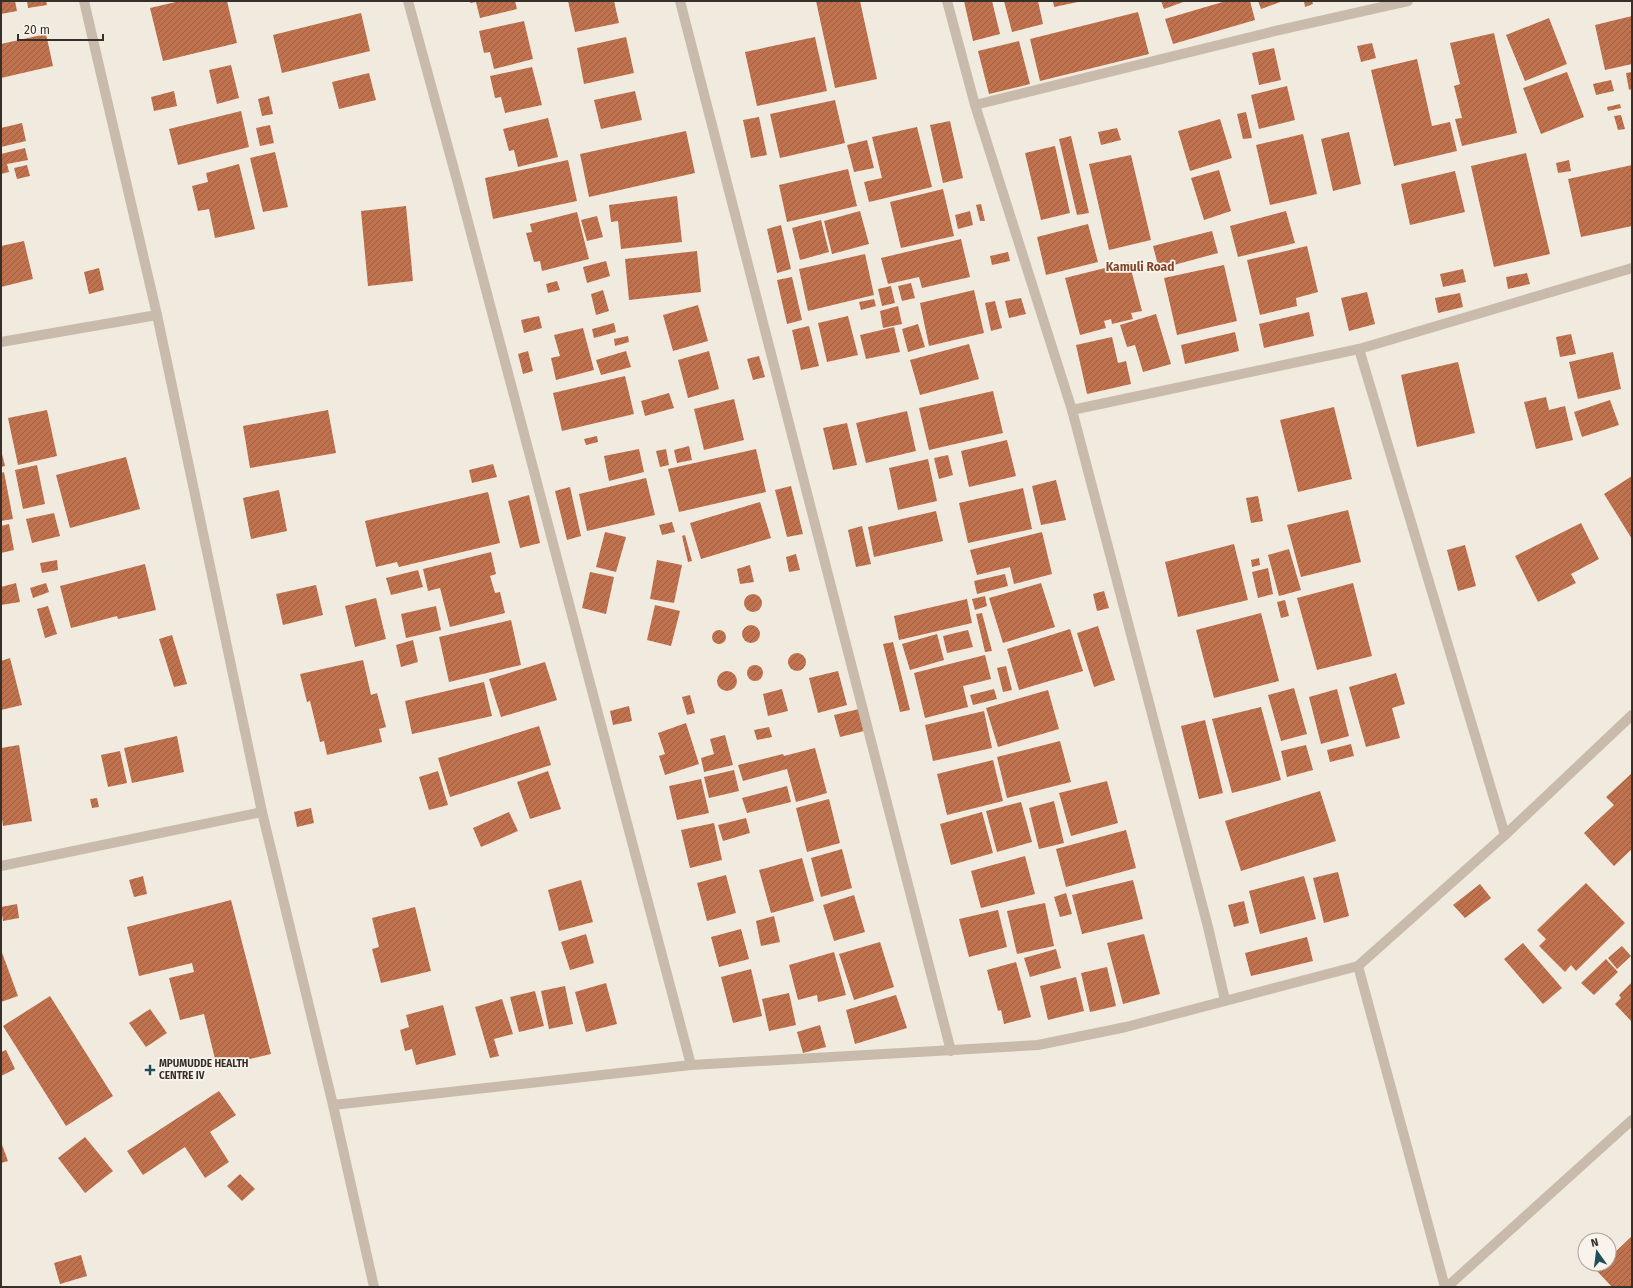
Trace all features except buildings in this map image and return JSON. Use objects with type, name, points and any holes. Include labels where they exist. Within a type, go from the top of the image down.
[{"type":"street","points":[[84,1],[157,315],[262,812],[333,1105],[374,1287]]},
{"type":"street","points":[[408,1],[458,184],[691,1065]]},
{"type":"street","points":[[680,1],[951,1051]]},
{"type":"street","points":[[946,1],[975,104],[1072,410],[1206,920],[1225,1000]]},
{"type":"street","points":[[975,104],[1271,32],[1408,1]]},
{"type":"street","points":[[1072,410],[1359,349],[1632,268]]},
{"type":"street","points":[[1,342],[157,315]]},
{"type":"street","points":[[1359,349],[1505,835]]},
{"type":"street","points":[[333,1105],[691,1065],[1038,1045],[1126,1027],[1358,966],[1505,835],[1632,715]]},
{"type":"street","points":[[1,866],[262,812]]},
{"type":"street","points":[[1358,966],[1446,1287],[1632,1120]]},
{"type":"place","name":"MPUMUDDE HEALTH CENTRE IV","points":[[150,1070]]},
{"type":"district","name":"Kamuli Road","points":[[1140,267]]}]
